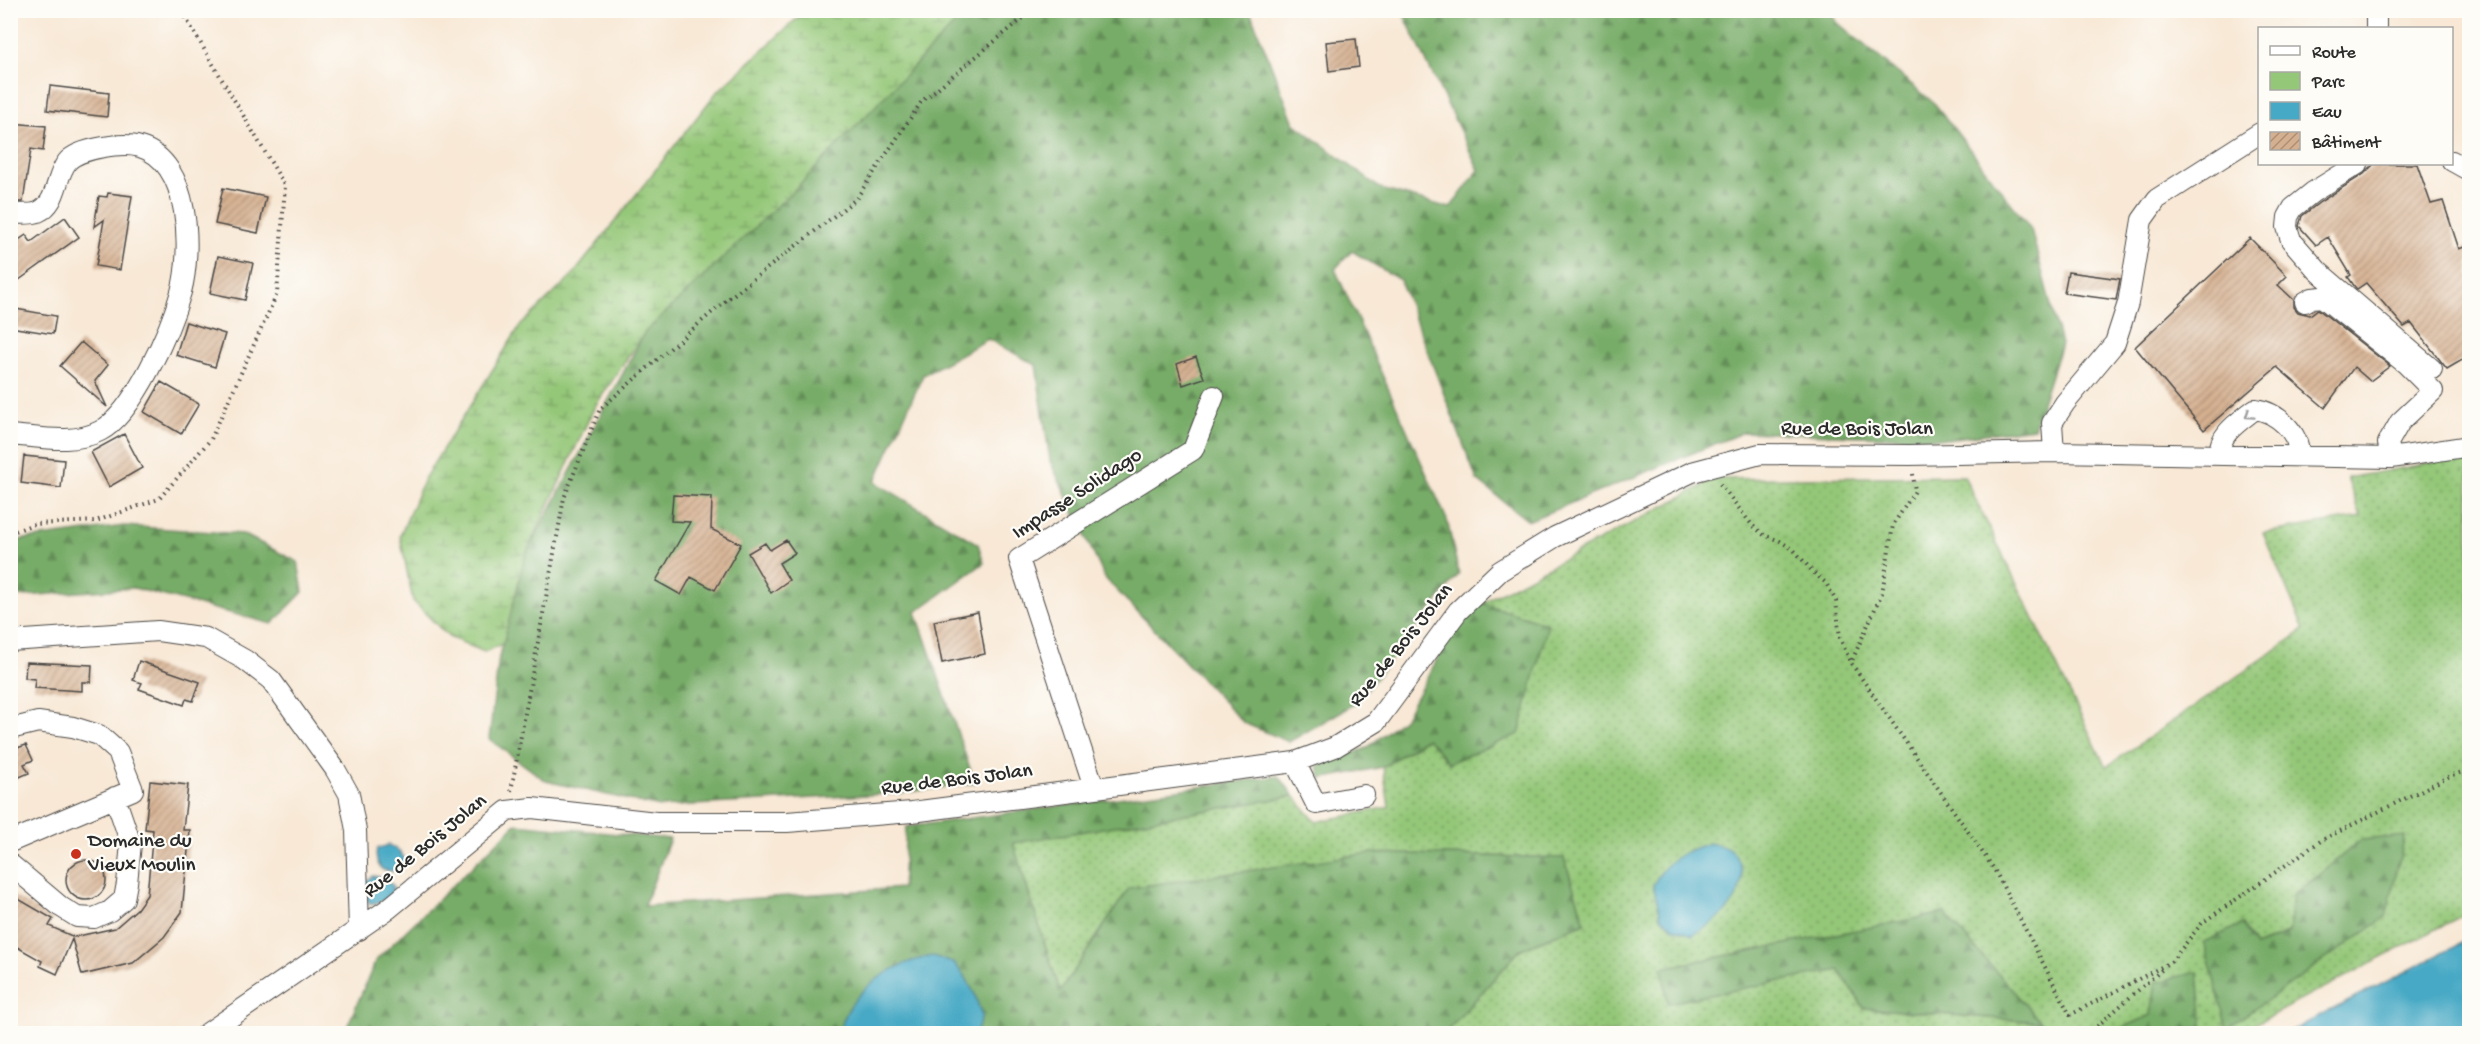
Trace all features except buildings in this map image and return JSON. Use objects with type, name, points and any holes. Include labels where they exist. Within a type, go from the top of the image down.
[{"type":"street","points":[[2376,10],[2376,27]]},
{"type":"street","points":[[2054,452],[2052,423],[2065,403],[2115,343],[2128,303],[2142,220],[2157,199],[2258,134]]},
{"type":"street","points":[[10,214],[37,212],[51,201],[67,161],[82,153],[98,147],[140,147],[159,157],[170,172],[182,196],[186,230],[181,292],[163,341],[123,412],[101,431],[74,440],[10,435]]},
{"type":"street","points":[[2453,162],[2469,171]]},
{"type":"street","points":[[2356,165],[2304,198],[2294,208],[2288,217],[2287,227],[2291,240],[2318,271],[2433,369]]},
{"type":"street","points":[[2305,302],[2312,298],[2322,297],[2406,364],[2433,390],[2400,422],[2388,443],[2391,458]]},
{"type":"street","name":"Impasse Solidago","points":[[1094,788],[1019,559],[1193,450],[1214,396]]},
{"type":"street","points":[[2218,455],[2219,443],[2227,432],[2255,409],[2268,411],[2294,434],[2300,444],[2300,456]]},
{"type":"street","name":"Rue de Bois Jolan","points":[[206,1034],[388,909],[507,812],[532,808],[656,822],[787,822],[912,812],[1295,762],[1335,747],[1376,722],[1458,611],[1500,571],[1555,537],[1707,467],[1760,454],[1910,455],[2054,452],[2391,458],[2469,446]]},
{"type":"street","points":[[10,641],[158,631],[206,638],[245,660],[271,680],[335,769],[349,794],[356,830],[359,930]]},
{"type":"street","points":[[10,729],[38,722],[73,727],[99,735],[118,752],[131,844],[128,883],[124,899],[110,911],[94,918],[77,917],[61,907],[10,864]]},
{"type":"street","points":[[1295,762],[1316,804],[1364,795]]},
{"type":"street","points":[[10,842],[124,794]]},
{"type":"path","points":[[10,533],[34,524],[96,521],[159,498],[211,439],[277,294],[285,186],[182,12],[165,10]]},
{"type":"path","points":[[507,812],[564,498],[600,409],[724,302],[856,199],[922,101],[1033,10]]},
{"type":"path","points":[[1851,663],[1882,592],[1893,525],[1915,491],[1910,455]]},
{"type":"path","points":[[1707,467],[1752,525],[1764,535],[1794,550],[1826,583],[1836,601],[1840,638],[1851,663],[1994,869],[2070,1015],[2171,962]]},
{"type":"path","points":[[2088,1034],[2171,962],[2202,923],[2322,840],[2452,775],[2469,770]]},
{"type":"green space","points":[[805,11],[967,11],[797,187],[645,332],[595,406],[525,556],[503,644],[484,652],[449,637],[413,601],[400,536],[424,479],[520,326],[572,276],[716,93]]},
{"type":"green space","points":[[967,11],[1250,11],[1294,123],[1381,189],[1450,208],[1479,170],[1402,11],[1828,11],[1838,23],[1935,104],[2031,229],[2061,344],[2034,428],[1946,439],[1744,432],[1528,521],[1477,480],[1400,280],[1352,251],[1335,269],[1447,520],[1459,574],[1356,703],[1289,742],[1244,723],[1105,578],[1050,461],[1036,365],[988,339],[923,375],[875,482],[978,544],[984,563],[916,612],[975,783],[901,793],[660,807],[546,781],[489,739],[499,657],[525,556],[645,332],[797,187]]},
{"type":"green space","points":[[2469,456],[2469,912],[2238,1033],[2186,1033],[2203,1026],[2152,1015],[2112,1033],[1445,1033],[1521,949],[1585,923],[1564,858],[1371,853],[1060,993],[1013,843],[1294,796],[1316,822],[1389,807],[1383,767],[1427,738],[1547,624],[1481,603],[1715,479],[1964,476],[2106,767],[2304,630],[2263,533],[2361,517],[2347,478]],"holes":[[[1944,913],[2040,1022],[1864,1008],[1840,970],[1668,1002],[1662,968]],[[2241,925],[2255,946],[2289,932],[2227,1028]]]},
{"type":"green space","points":[[124,526],[243,534],[298,562],[303,592],[272,624],[134,588],[11,597],[11,541]]},
{"type":"green space","points":[[1481,603],[1548,624],[1519,734],[1449,763],[1427,738],[1383,767],[1321,779],[1318,766],[1367,748],[1405,717],[1453,631]]},
{"type":"green space","points":[[1279,776],[1294,796],[1013,843],[1060,992],[1129,888],[1371,853],[1564,858],[1585,923],[1521,949],[1445,1033],[344,1034],[376,960],[516,824],[670,839],[644,906],[902,888],[906,827]]},
{"type":"green space","points":[[2405,836],[2386,917],[2227,1028],[2204,942],[2242,924],[2255,946],[2289,933],[2293,896],[2361,840]]},
{"type":"green space","points":[[1944,913],[2041,1022],[1864,1008],[1839,970],[1668,1003],[1662,968]]},
{"type":"green space","points":[[2198,972],[2203,1026],[2186,1033],[2112,1033],[2151,1015],[2156,982]]},
{"type":"water","points":[[1710,843],[1734,853],[1741,868],[1741,880],[1735,900],[1729,909],[1692,935],[1674,928],[1661,917],[1653,885],[1658,876],[1676,858]]},
{"type":"water","points":[[388,845],[403,856],[403,868],[399,872],[383,870],[378,863],[377,849]]},
{"type":"water","points":[[373,876],[384,879],[393,886],[388,897],[370,904],[360,886]]},
{"type":"water","points":[[2469,939],[2469,1033],[2287,1033]]},
{"type":"water","points":[[933,956],[955,964],[966,978],[982,1016],[976,1033],[840,1033],[844,1018],[852,1004],[874,981],[903,965]]},
{"type":"place","name":"Domaine du Vieux Moulin","points":[[76,854]]}]
